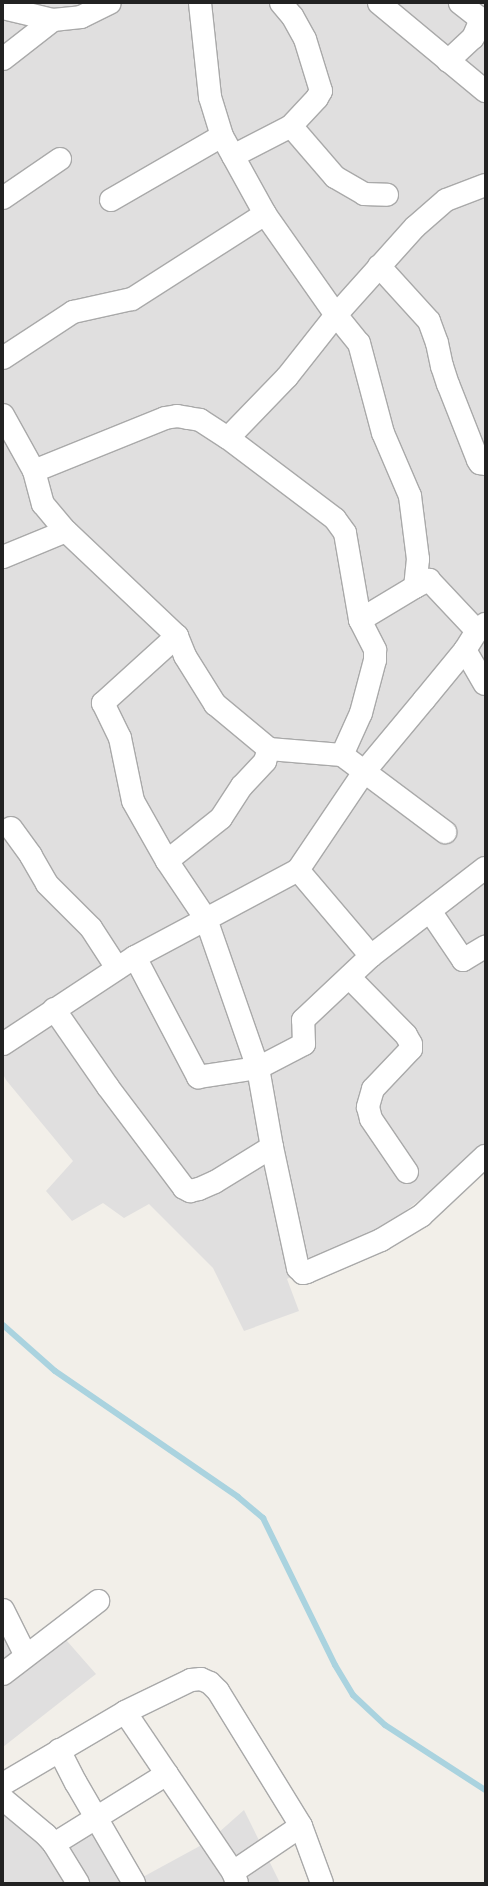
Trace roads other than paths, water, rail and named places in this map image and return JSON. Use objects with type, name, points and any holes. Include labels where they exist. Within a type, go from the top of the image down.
[{"type":"street","points":[[3,8],[53,20],[81,17],[110,3]]},
{"type":"street","points":[[200,3],[210,97],[222,136],[265,214],[336,315],[359,343],[383,433],[410,496],[418,559],[415,587]]},
{"type":"street","points":[[233,156],[291,126],[317,98],[320,91],[320,85],[305,39],[292,16],[281,3]]},
{"type":"street","points":[[379,3],[485,91]]},
{"type":"street","points":[[448,61],[473,38],[479,24],[478,17],[460,3]]},
{"type":"street","points":[[3,59],[53,20]]},
{"type":"street","points":[[291,126],[335,177],[364,194],[387,195]]},
{"type":"street","points":[[111,200],[222,136]]},
{"type":"street","points":[[3,198],[60,159]]},
{"type":"street","points":[[228,438],[286,378],[336,315],[415,227],[441,204],[453,196],[485,185]]},
{"type":"street","points":[[3,358],[72,312],[132,299],[157,285],[206,251],[265,214]]},
{"type":"street","points":[[379,266],[429,321],[438,343],[442,366],[448,384],[478,460],[480,463],[485,464]]},
{"type":"street","points":[[3,415],[34,471],[43,504],[66,531],[177,636],[185,656],[215,704],[268,749],[342,755],[445,832]]},
{"type":"street","points":[[34,471],[165,418],[176,416],[200,420],[228,438],[340,524],[346,534],[360,620],[375,650],[375,660],[361,713],[342,755]]},
{"type":"street","points":[[3,557],[66,531]]},
{"type":"street","points":[[3,1044],[126,962],[298,870],[364,772],[465,650],[481,627],[429,580],[360,620]]},
{"type":"street","points":[[177,636],[103,703],[120,738],[134,801],[166,861],[206,919],[258,1068],[272,1147],[298,1268],[303,1273],[381,1240],[421,1216],[485,1156]]},
{"type":"street","points":[[465,650],[485,684]]},
{"type":"street","points":[[166,861],[221,818],[242,786],[265,761],[268,749]]},
{"type":"street","points":[[11,828],[31,856],[47,884],[126,962],[198,1077],[258,1068],[304,1044],[303,1020],[371,956],[485,868]]},
{"type":"street","points":[[298,870],[371,956]]},
{"type":"street","points":[[430,911],[463,960],[485,947]]},
{"type":"street","points":[[349,977],[406,1035],[411,1044],[411,1049],[373,1089],[368,1107],[371,1120],[407,1172]]},
{"type":"street","points":[[54,1010],[108,1087],[184,1188],[190,1191],[215,1182],[272,1147]]},
{"type":"street","points":[[3,1674],[98,1601]]},
{"type":"street","points":[[3,1610],[26,1656]]},
{"type":"street","points":[[3,1784],[125,1712],[191,1680],[201,1679],[210,1683],[218,1691],[301,1826],[322,1883]]},
{"type":"street","points":[[125,1712],[235,1878],[301,1826]]},
{"type":"street","points":[[59,1750],[76,1783],[134,1883]]},
{"type":"street","points":[[54,1844],[167,1774]]},
{"type":"street","points":[[3,1799],[38,1828],[54,1844],[78,1883]]},
{"type":"waterway","points":[[3,1325],[55,1371],[238,1497],[263,1518],[335,1665],[353,1695],[385,1725],[485,1790]]}]
